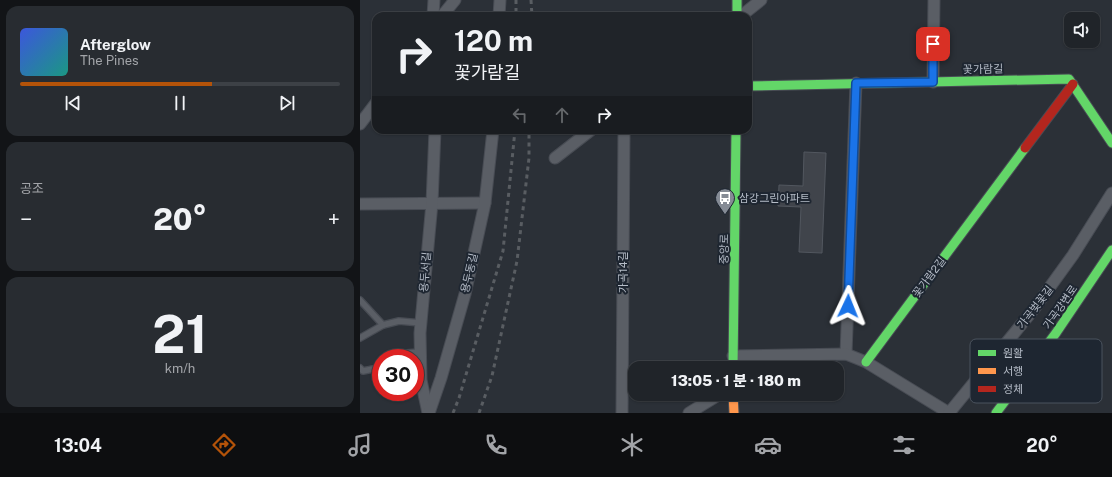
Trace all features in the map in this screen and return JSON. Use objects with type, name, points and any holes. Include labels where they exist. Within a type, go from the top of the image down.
[{"type":"street","points":[[433,12],[434,0]]},
{"type":"street","points":[[445,12],[454,0]]},
{"type":"street","points":[[499,12],[500,0]]},
{"type":"street","points":[[737,0],[737,12]]},
{"type":"street","points":[[745,12],[761,0]]},
{"type":"street","points":[[933,82],[934,0]]},
{"type":"street","name":"꽃가람길","points":[[752,86],[1069,79],[1073,84]]},
{"type":"street","points":[[846,354],[856,83]]},
{"type":"street","points":[[1073,84],[1112,143]]},
{"type":"street","name":"꽃가람2길","points":[[866,362],[1073,84]]},
{"type":"street","points":[[360,124],[372,108]]},
{"type":"street","name":"용두서길","points":[[420,349],[421,323],[432,203],[435,134]]},
{"type":"street","name":"용두동길","points":[[429,413],[441,378],[465,294],[485,203],[494,134]]},
{"type":"street","points":[[555,158],[586,134]]},
{"type":"street","name":"가곡14길","points":[[622,413],[624,134]]},
{"type":"street","name":"중앙로","points":[[733,361],[736,257],[736,134]]},
{"type":"street","name":"가곡벚꽃길","points":[[1009,339],[1074,255],[1112,193]]},
{"type":"street","points":[[360,204],[485,203]]},
{"type":"street","name":"가곡강변로","points":[[1052,339],[1085,293],[1112,250]]},
{"type":"street","points":[[733,356],[846,354],[866,362],[949,413]]},
{"type":"street","name":"가곡벚꽃길","points":[[949,413],[970,387]]},
{"type":"street","name":"용두서길","points":[[424,392],[429,413]]},
{"type":"street","points":[[689,413],[709,401]]},
{"type":"street","points":[[733,401],[734,413]]},
{"type":"street","name":"가곡강변로","points":[[996,413],[1004,403]]},
{"type":"lane","points":[[360,300],[383,325]]},
{"type":"lane","points":[[360,338],[383,325],[399,321],[421,323]]},
{"type":"lane","points":[[360,368],[363,371],[372,368]]},
{"type":"building","points":[[804,152],[826,153],[822,253],[799,252],[801,207],[778,206],[779,185],[803,186]]},
{"type":"railway","points":[[516,0],[516,12]]},
{"type":"railway","points":[[531,0],[532,12]]},
{"type":"railway","points":[[453,413],[459,398],[503,251],[515,134]]},
{"type":"railway","points":[[479,413],[492,376],[517,261],[529,158],[529,134]]},
{"type":"traffic: fast","points":[[737,0],[737,12]]},
{"type":"traffic: fast","points":[[752,86],[1069,79],[1112,143]]},
{"type":"traffic: fast","points":[[733,361],[736,134]]},
{"type":"traffic: fast","points":[[866,362],[1025,148]]},
{"type":"traffic: fast","points":[[1052,339],[1112,250]]},
{"type":"traffic: fast","points":[[996,413],[1004,403]]},
{"type":"traffic: slow","points":[[733,401],[734,413]]},
{"type":"traffic: jam","points":[[1025,148],[1073,84]]},
{"type":"place","name":"삼강그린아파트","points":[[725,215]]},
{"type":"route","points":[[848,306],[856,83],[933,82],[933,44]]}]
